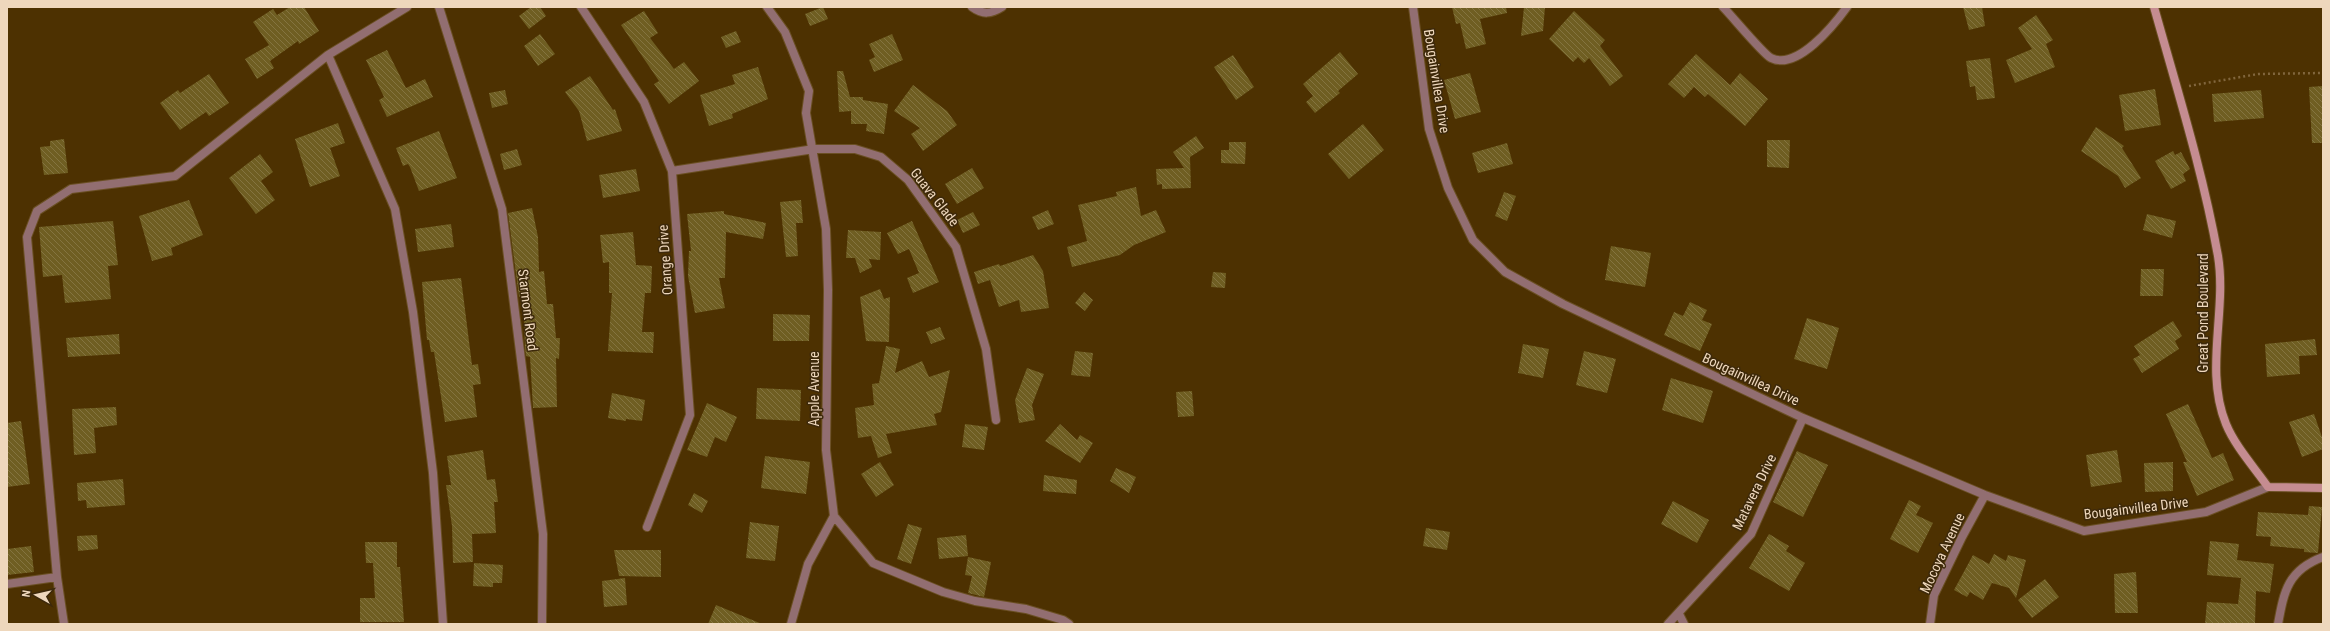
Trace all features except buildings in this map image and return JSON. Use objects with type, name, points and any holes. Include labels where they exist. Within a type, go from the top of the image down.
[{"type":"street","points":[[64,624],[57,576],[27,238],[37,211],[71,190],[175,176],[328,55],[407,7]]},
{"type":"street","name":"Starmont Road","points":[[439,7],[502,209],[543,534],[542,624]]},
{"type":"street","name":"Orange Drive","points":[[580,7],[644,102],[672,172],[690,415],[647,528]]},
{"type":"street","name":"Apple Avenue","points":[[767,7],[784,32],[808,90],[806,113],[814,149],[826,229],[828,290],[826,450],[834,516]]},
{"type":"street","points":[[972,7],[982,13],[993,13],[1002,7]]},
{"type":"street","name":"Bougainvillea Drive","points":[[1413,7],[1429,129],[1448,188],[1473,240],[1505,272],[1563,304],[1803,418],[1985,495],[2084,530],[2206,512],[2268,487]]},
{"type":"street","points":[[1723,7],[1771,58],[1787,61],[1809,49],[1847,7]]},
{"type":"street","name":"Great Pond Boulevard","points":[[2154,7],[2205,193],[2218,258],[2216,369],[2220,402],[2230,431],[2268,487]]},
{"type":"street","points":[[328,55],[395,209],[413,312],[433,473],[443,624]]},
{"type":"street","name":"Guava Glade","points":[[672,172],[814,149],[855,149],[881,157],[908,180],[934,213],[956,247],[972,295],[986,349],[996,420]]},
{"type":"street","name":"Matavera Drive","points":[[1668,624],[1750,534],[1803,418]]},
{"type":"street","points":[[2268,487],[2323,488]]},
{"type":"street","name":"Mocoya Avenue","points":[[1930,624],[1934,595],[1962,537],[1985,495]]},
{"type":"street","points":[[791,624],[808,564],[834,516],[873,563],[943,592],[976,601],[1026,609],[1063,620],[1068,624]]},
{"type":"street","points":[[2278,624],[2286,586],[2297,574],[2314,560],[2323,557]]},
{"type":"street","points":[[7,584],[57,576]]},
{"type":"street","points":[[1678,614],[1684,624]]},
{"type":"path","points":[[2177,89],[2258,74],[2323,73]]}]
